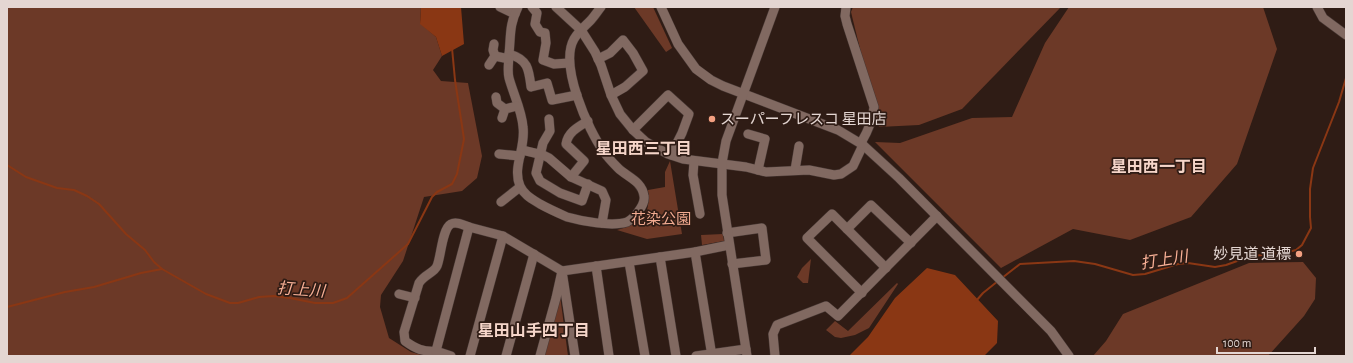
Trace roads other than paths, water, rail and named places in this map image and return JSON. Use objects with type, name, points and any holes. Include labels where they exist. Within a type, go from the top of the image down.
[{"type":"street","points":[[500,7],[517,10],[510,30],[508,75],[523,126],[524,143],[518,164],[517,175],[520,187],[526,195],[532,199],[551,210],[568,217],[602,223],[621,223],[628,222],[640,210],[644,196],[641,186],[620,169],[604,152],[577,95],[569,64],[573,40],[601,7]]},
{"type":"street","points":[[532,7],[537,13],[535,24],[540,32],[545,33],[546,43],[543,60],[554,64],[569,64]]},
{"type":"street","points":[[556,7],[580,30],[587,39],[598,59],[611,95],[620,114],[633,130],[646,142],[670,155],[684,160],[722,163],[766,172],[809,170],[834,175],[841,174],[853,166],[870,125],[874,107],[847,24],[845,16],[846,7]]},
{"type":"street","points":[[661,7],[678,44],[696,68],[711,80],[742,94],[838,130],[862,144],[937,216],[1051,331],[1069,356]]},
{"type":"street","points":[[696,356],[746,352],[722,195],[722,163],[726,141],[775,7]]},
{"type":"street","points":[[1317,7],[1323,18],[1346,35]]},
{"type":"street","points":[[598,59],[610,52],[623,40],[633,53],[643,71],[625,88],[611,95]]},
{"type":"street","points":[[494,44],[493,50],[495,56]]},
{"type":"street","points":[[495,56],[518,56],[523,60],[529,70],[531,87],[547,83],[552,100],[577,95]]},
{"type":"street","points":[[489,65],[495,56]]},
{"type":"street","points":[[633,130],[668,95],[689,114],[670,155]]},
{"type":"street","points":[[496,97],[497,103],[504,113],[517,106]]},
{"type":"street","points":[[549,120],[550,131],[542,143],[536,173],[540,181],[560,192],[582,201],[588,184]]},
{"type":"street","points":[[571,177],[584,161],[566,144],[566,140],[576,128],[588,121]]},
{"type":"street","points":[[748,134],[765,139],[758,170]]},
{"type":"street","points":[[795,170],[799,146]]},
{"type":"street","points":[[499,154],[540,154],[555,162],[571,177],[599,188],[605,194],[606,207],[602,223]]},
{"type":"street","points":[[694,161],[693,176],[700,214]]},
{"type":"street","points":[[501,202],[520,187]]},
{"type":"street","points":[[847,229],[871,205],[911,243]]},
{"type":"street","points":[[862,293],[807,238],[832,214],[886,268]]},
{"type":"street","points":[[775,356],[773,334],[777,326],[826,306],[838,316],[937,216]]},
{"type":"street","points":[[451,356],[436,351],[424,352],[414,348],[405,341],[404,332],[419,283],[423,277],[434,270],[438,265],[445,234],[449,226],[452,224],[458,223],[503,236],[562,271],[660,258],[729,245]]},
{"type":"street","points":[[436,351],[469,227]]},
{"type":"street","points":[[728,233],[762,228],[766,260],[732,264]]},
{"type":"street","points":[[470,356],[503,236]]},
{"type":"street","points":[[696,252],[711,355]]},
{"type":"street","points":[[506,356],[534,254]]},
{"type":"street","points":[[660,258],[676,356]]},
{"type":"street","points":[[629,262],[645,356]]},
{"type":"street","points":[[596,266],[609,356]]},
{"type":"street","points":[[540,356],[562,271]]},
{"type":"street","points":[[562,271],[575,356]]},
{"type":"street","points":[[399,294],[415,298]]},
{"type":"waterway","name":"打上川","points":[[7,165],[26,177],[57,188],[74,190],[87,196],[99,204],[126,234],[145,250],[154,262],[162,269],[206,294],[230,303],[238,303],[259,297],[274,296],[315,303],[333,303],[347,298],[408,244],[432,197],[437,192],[452,184],[457,174],[464,139],[455,80],[452,48]]},
{"type":"waterway","name":"打上川","points":[[1002,278],[1020,264],[1074,261],[1095,264],[1133,275],[1145,274],[1178,264],[1188,263],[1215,267],[1226,265],[1251,256],[1285,253],[1296,250],[1302,245],[1311,228],[1310,189],[1313,168],[1339,102],[1346,78]]},
{"type":"waterway","points":[[7,307],[65,292],[94,287],[141,273],[162,269]]},
{"type":"waterway","name":"打上川","points":[[976,301],[983,293],[998,281]]},
{"type":"place","name":"スーパーフレスコ 星田店","points":[[712,119]]},
{"type":"place","name":"妙見道 道標","points":[[1299,254]]},
{"type":"district","name":"星田西三丁目","points":[[644,148]]},
{"type":"district","name":"星田西一丁目","points":[[1159,166]]},
{"type":"district","name":"星田山手四丁目","points":[[534,330]]},
{"type":"park label","name":"花染公園","points":[[661,219]]}]
